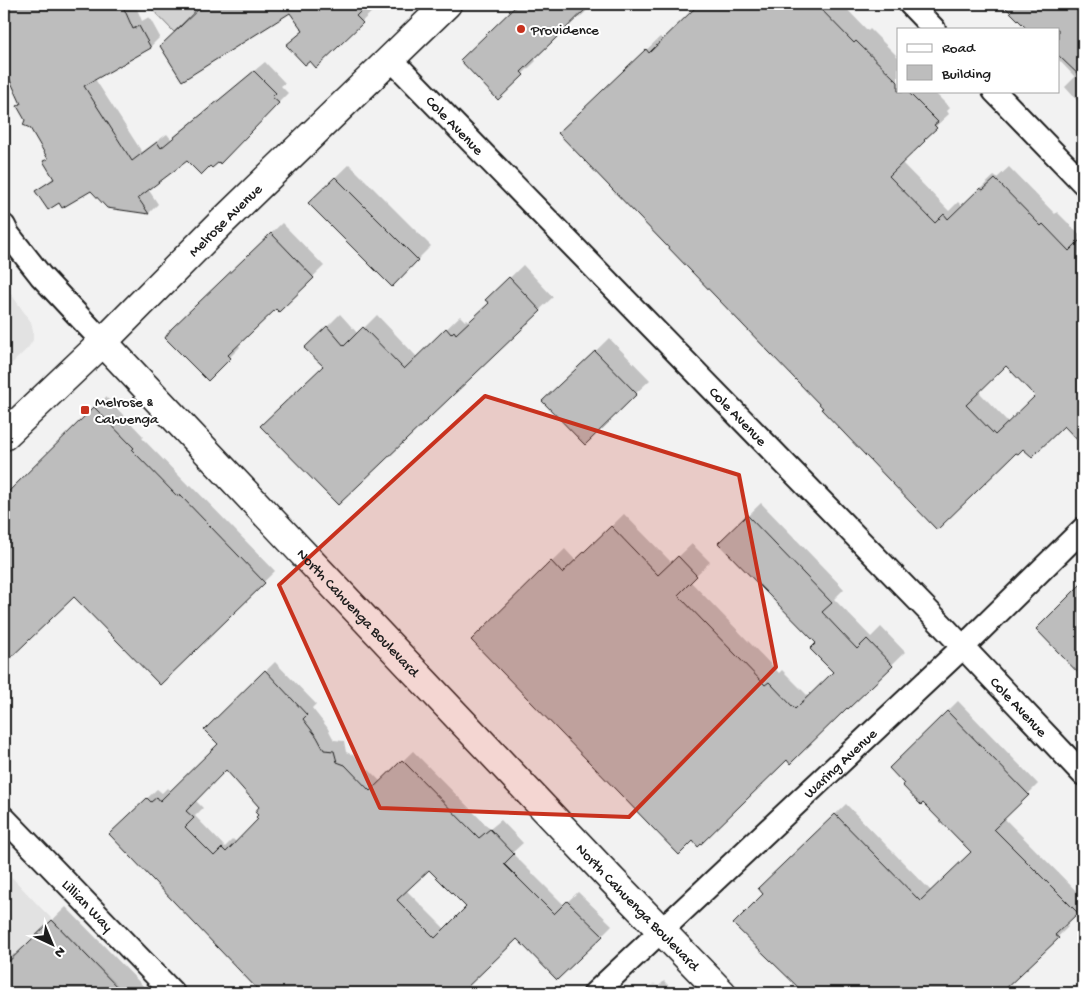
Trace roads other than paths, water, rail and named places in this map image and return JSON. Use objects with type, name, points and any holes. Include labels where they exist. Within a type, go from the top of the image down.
[{"type":"main road","name":"Melrose Avenue","points":[[4,436],[103,342],[221,223],[447,4]]},
{"type":"main road","name":"North Cahuenga Boulevard","points":[[103,342],[660,930],[722,993]]},
{"type":"street","points":[[910,4],[933,28]]},
{"type":"street","name":"Cole Avenue","points":[[391,59],[963,647],[1083,774]]},
{"type":"street","points":[[995,92],[1083,184]]},
{"type":"street","name":"North Cahuenga Boulevard","points":[[4,226],[8,234],[41,276],[103,342]]},
{"type":"street","name":"Waring Avenue","points":[[595,993],[963,647],[1083,529]]},
{"type":"street","name":"Lillian Way","points":[[4,818],[173,993]]},
{"type":"place","name":"Providence","points":[[521,29]]},
{"type":"place","name":"Melrose & Cahuenga","points":[[85,410]]}]
